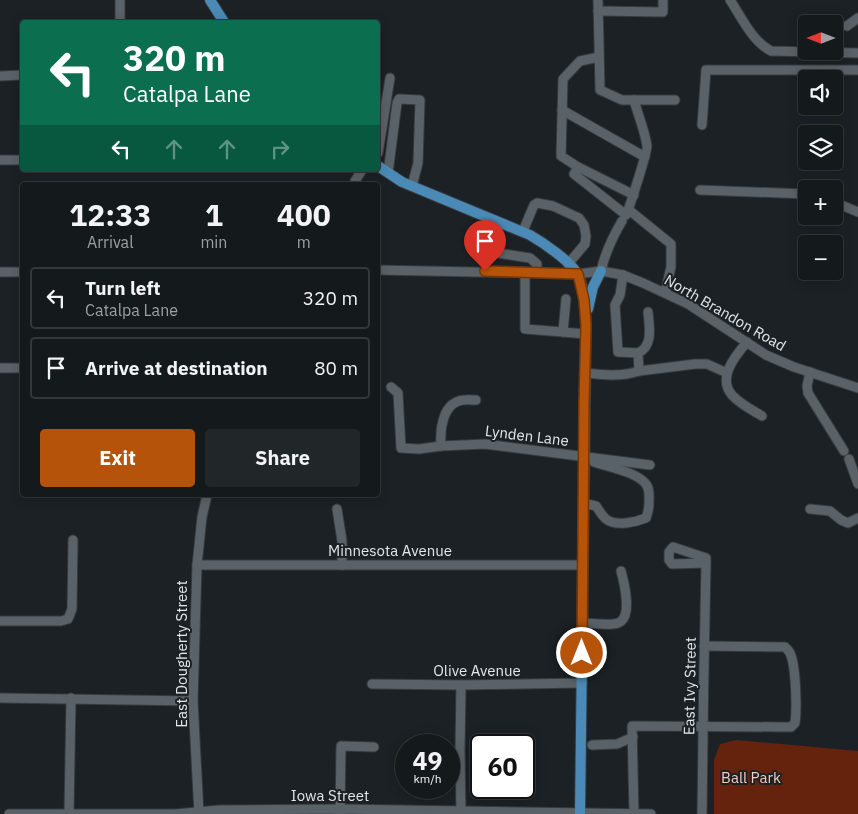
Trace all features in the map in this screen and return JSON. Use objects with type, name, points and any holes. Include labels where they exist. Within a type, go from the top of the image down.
[{"type":"main road","points":[[210,0],[223,20]]},
{"type":"main road","points":[[380,167],[412,186],[523,231],[544,243],[578,274],[584,300],[586,330],[580,814]]},
{"type":"main road","points":[[586,330],[593,287],[601,271]]},
{"type":"street","points":[[120,0],[120,20]]},
{"type":"street","points":[[598,0],[600,90],[622,100],[675,100]]},
{"type":"street","points":[[598,11],[664,12],[663,0]]},
{"type":"street","points":[[730,0],[755,39],[771,51],[858,53]]},
{"type":"street","points":[[847,26],[858,18]]},
{"type":"street","points":[[599,57],[580,61],[563,79],[561,156],[578,167],[634,195]]},
{"type":"street","points":[[702,125],[706,70],[858,70]]},
{"type":"street","points":[[0,76],[20,75]]},
{"type":"street","points":[[380,141],[390,78]]},
{"type":"street","points":[[388,173],[397,103],[399,99],[420,100],[418,163],[412,186]]},
{"type":"street","points":[[578,167],[574,174],[626,214],[629,210],[635,184],[648,149],[634,100]]},
{"type":"street","points":[[562,110],[645,157]]},
{"type":"street","points":[[0,160],[20,160]]},
{"type":"street","points":[[700,190],[798,194]]},
{"type":"street","points":[[523,231],[534,205],[537,203],[553,206],[579,218],[584,225],[586,236],[580,251],[568,264]]},
{"type":"street","points":[[843,206],[858,212]]},
{"type":"street","points":[[629,210],[671,244],[671,267],[665,293]]},
{"type":"street","points":[[601,271],[608,248],[622,221]]},
{"type":"street","points":[[492,252],[530,258],[537,264],[537,272]]},
{"type":"street","name":"North Brandon Road","points":[[380,270],[578,274],[601,271],[623,275],[688,304],[766,355],[794,368],[858,388]]},
{"type":"street","points":[[0,272],[20,272]]},
{"type":"street","points":[[525,272],[525,329],[563,332],[586,330]]},
{"type":"street","points":[[623,275],[620,295],[615,305],[618,352],[638,353],[648,346],[648,312]]},
{"type":"street","points":[[563,332],[566,299]]},
{"type":"street","points":[[747,342],[734,358],[727,372],[727,386],[732,395],[762,416]]},
{"type":"street","points":[[638,353],[639,371]]},
{"type":"street","points":[[584,373],[611,375],[695,364],[707,364],[727,372]]},
{"type":"street","points":[[0,368],[20,368]]},
{"type":"street","points":[[810,372],[807,386],[808,393],[847,455],[858,484]]},
{"type":"street","name":"Lynden Lane","points":[[391,387],[398,394],[401,448],[419,450],[441,446],[485,444],[584,459],[650,465]]},
{"type":"street","points":[[441,446],[440,433],[442,423],[451,406],[459,401],[476,400]]},
{"type":"street","points":[[583,503],[596,506],[605,519],[610,522],[632,524],[646,518],[649,494],[647,484],[641,479],[584,459]]},
{"type":"street","name":"East Dougherty Street","points":[[199,813],[193,701],[197,565],[202,517],[207,497]]},
{"type":"street","points":[[337,509],[342,541],[342,565]]},
{"type":"street","points":[[810,509],[830,511],[848,523],[858,518]]},
{"type":"street","points":[[0,621],[61,621],[68,619],[72,609],[73,540]]},
{"type":"street","name":"East Ivy Street","points":[[702,814],[706,560]]},
{"type":"street","name":"Minnesota Avenue","points":[[197,565],[582,565]]},
{"type":"street","points":[[582,623],[616,624],[626,615],[626,599],[621,571]]},
{"type":"street","points":[[634,814],[632,726],[791,727],[795,723],[795,687],[790,652],[785,647],[704,646]]},
{"type":"street","name":"Olive Avenue","points":[[372,684],[582,683]]},
{"type":"street","points":[[461,685],[461,812]]},
{"type":"street","points":[[0,698],[193,701]]},
{"type":"street","points":[[69,814],[71,698]]},
{"type":"street","points":[[592,745],[617,744],[633,737]]},
{"type":"street","points":[[340,812],[340,746],[374,747]]},
{"type":"street","name":"Iowa Street","points":[[9,814],[340,812],[651,814]]},
{"type":"green space","name":"Ball Park","points":[[736,740],[858,751],[858,814],[714,814],[714,760],[720,744]]},
{"type":"route","points":[[485,271],[578,274],[584,300],[586,325],[582,653]]}]
